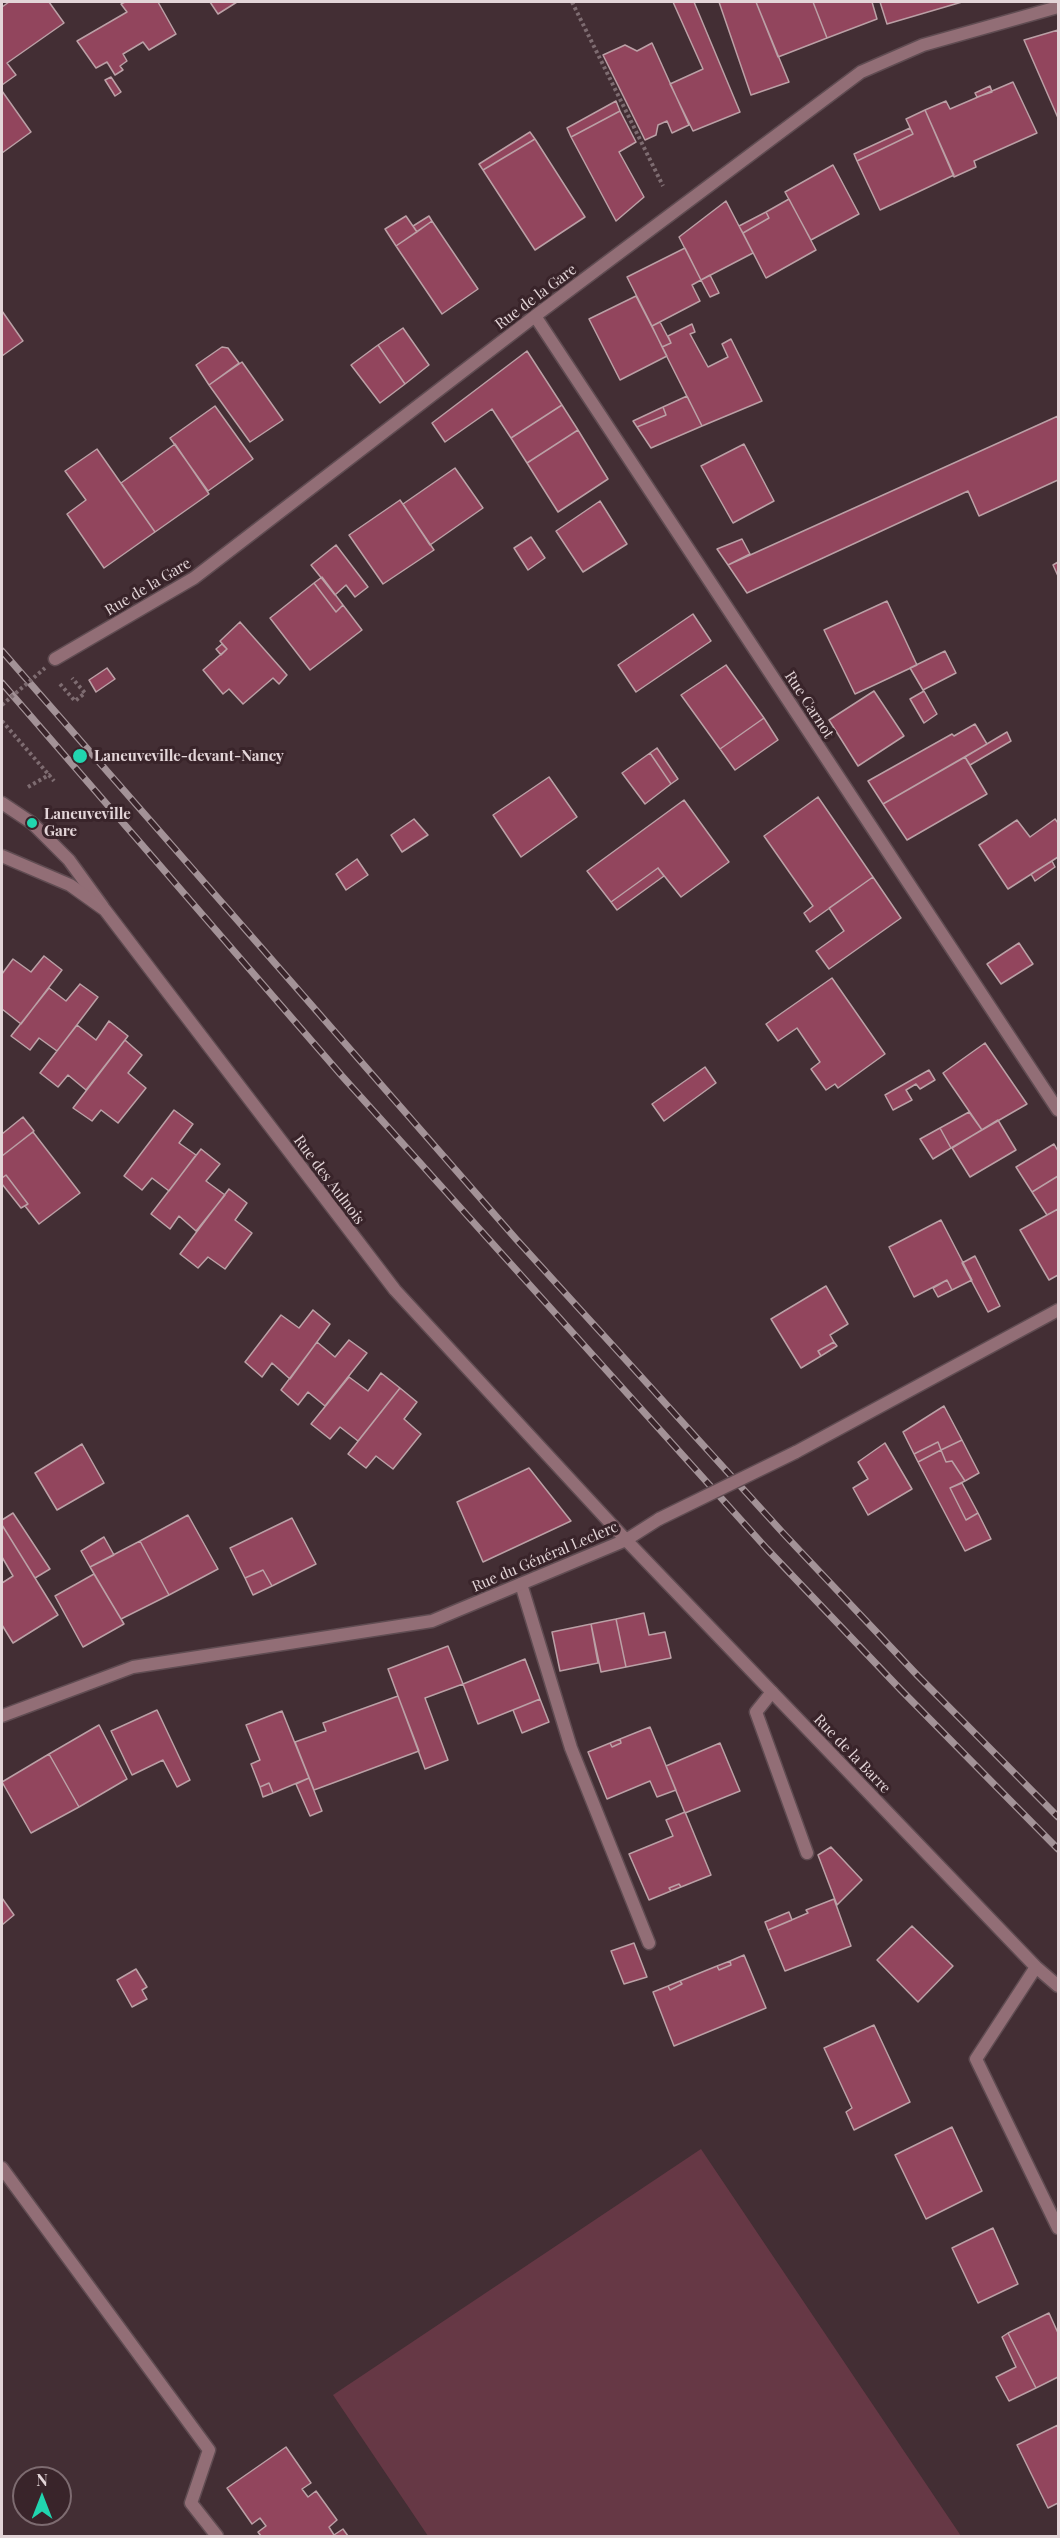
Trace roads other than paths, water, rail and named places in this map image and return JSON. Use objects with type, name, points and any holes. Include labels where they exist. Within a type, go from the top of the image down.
[{"type":"street","name":"Rue de la Gare","points":[[55,659],[194,578],[535,316],[861,72],[923,45],[1059,8]]},
{"type":"street","name":"Rue Carnot","points":[[535,316],[1059,1110]]},
{"type":"street","points":[[2,803],[32,823],[62,853],[105,910]]},
{"type":"street","name":"Rue des Aulnois","points":[[2,856],[70,885],[105,910],[395,1290],[626,1540]]},
{"type":"street","name":"Rue du Général Leclerc","points":[[2,1716],[133,1667],[432,1621],[626,1540],[659,1519],[796,1452],[1059,1310]]},
{"type":"street","name":"Rue de la Barre","points":[[626,1540],[1036,1967],[1059,1986]]},
{"type":"street","points":[[521,1584],[571,1748],[649,1943]]},
{"type":"street","points":[[772,1692],[756,1712],[807,1853]]},
{"type":"street","points":[[1036,1967],[976,2059],[1059,2228]]},
{"type":"street","points":[[2,2168],[209,2450],[191,2503],[217,2536]]},
{"type":"railway","points":[[2,651],[516,1239],[783,1533],[918,1676],[1058,1817]]},
{"type":"railway","points":[[2,683],[342,1076],[767,1549],[901,1690],[1058,1849]]},
{"type":"place","name":"Laneuveville-devant-Nancy","points":[[80,756]]},
{"type":"place","name":"Laneuveville Gare","points":[[32,823]]}]
